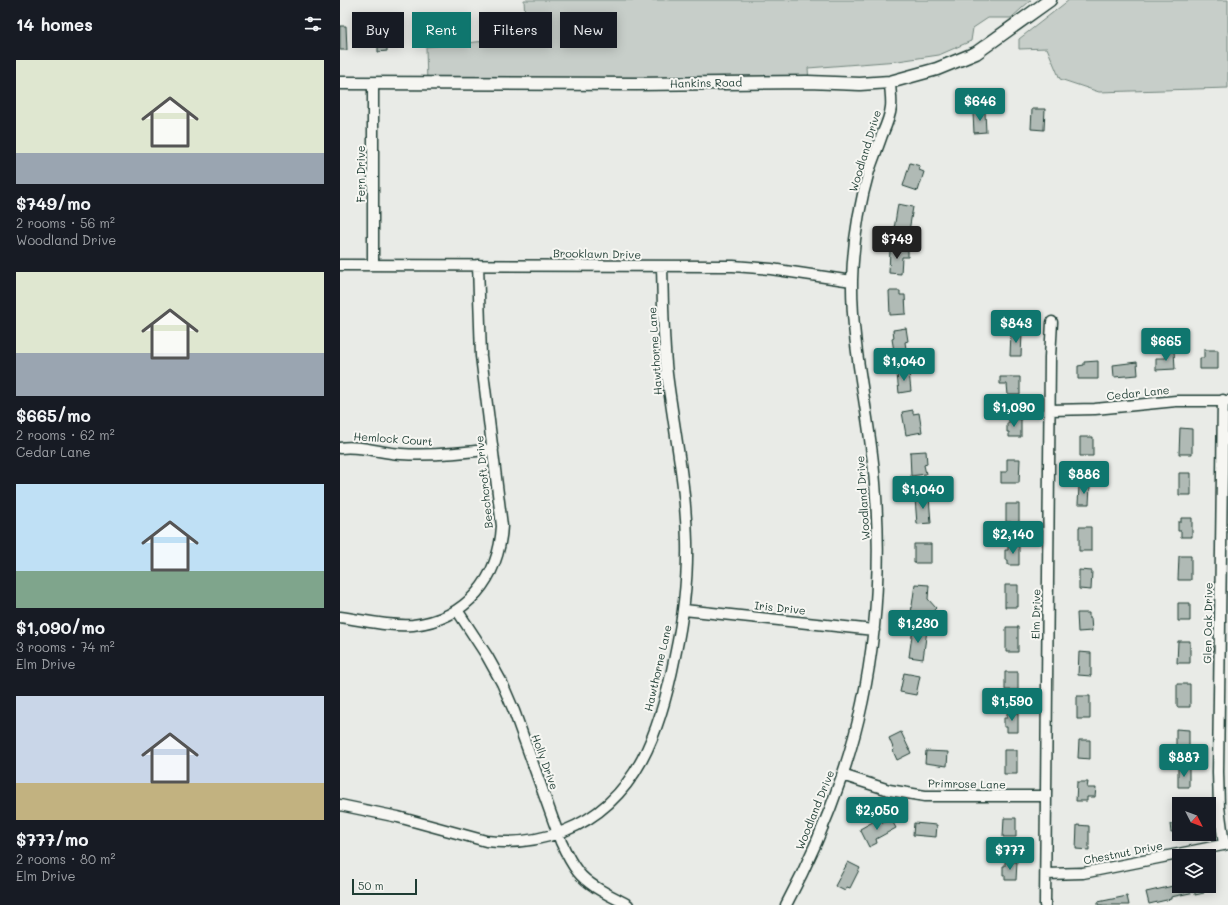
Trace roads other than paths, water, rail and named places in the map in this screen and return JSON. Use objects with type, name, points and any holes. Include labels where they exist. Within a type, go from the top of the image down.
[{"type":"main road","name":"Hankins Road","points":[[340,83],[637,84],[808,82],[860,84],[890,82],[937,69],[976,53],[1050,0]]},
{"type":"street","name":"Woodland Drive","points":[[786,905],[827,817],[842,775],[863,695],[874,630],[878,549],[876,483],[855,336],[852,281],[855,242],[863,194],[891,108],[890,82]]},
{"type":"street","name":"Fern Drive","points":[[373,83],[373,265]]},
{"type":"street","name":"Brooklawn Drive","points":[[340,265],[733,266],[771,269],[852,281]]},
{"type":"street","name":"Beechcroft Drive","points":[[340,617],[398,625],[412,625],[439,619],[457,610],[473,597],[487,580],[494,566],[498,553],[502,526],[481,356],[478,265]]},
{"type":"street","name":"Hawthorne Lane","points":[[340,805],[398,817],[492,842],[526,841],[543,838],[587,821],[611,802],[628,783],[641,762],[655,730],[666,696],[684,610],[687,574],[686,511],[683,479],[667,375],[662,266]]},
{"type":"street","name":"Elm Drive","points":[[1046,905],[1050,357],[1052,322]]},
{"type":"street","name":"Cedar Lane","points":[[1050,410],[1096,409],[1176,401],[1225,401]]},
{"type":"street","name":"Glen Oak Drive","points":[[1225,401],[1218,772],[1219,807],[1226,845]]},
{"type":"street","name":"Hemlock Court","points":[[340,448],[354,448],[421,455],[456,454],[493,449]]},
{"type":"street","name":"Holly Drive","points":[[457,610],[487,656],[502,683],[514,711],[558,833],[570,861],[579,873],[596,887],[628,905]]},
{"type":"street","name":"Iris Drive","points":[[684,610],[874,630]]},
{"type":"street","name":"Primrose Lane","points":[[842,775],[889,790],[925,796],[1046,796]]},
{"type":"street","name":"Chestnut Drive","points":[[1046,874],[1082,873],[1226,845]]}]
